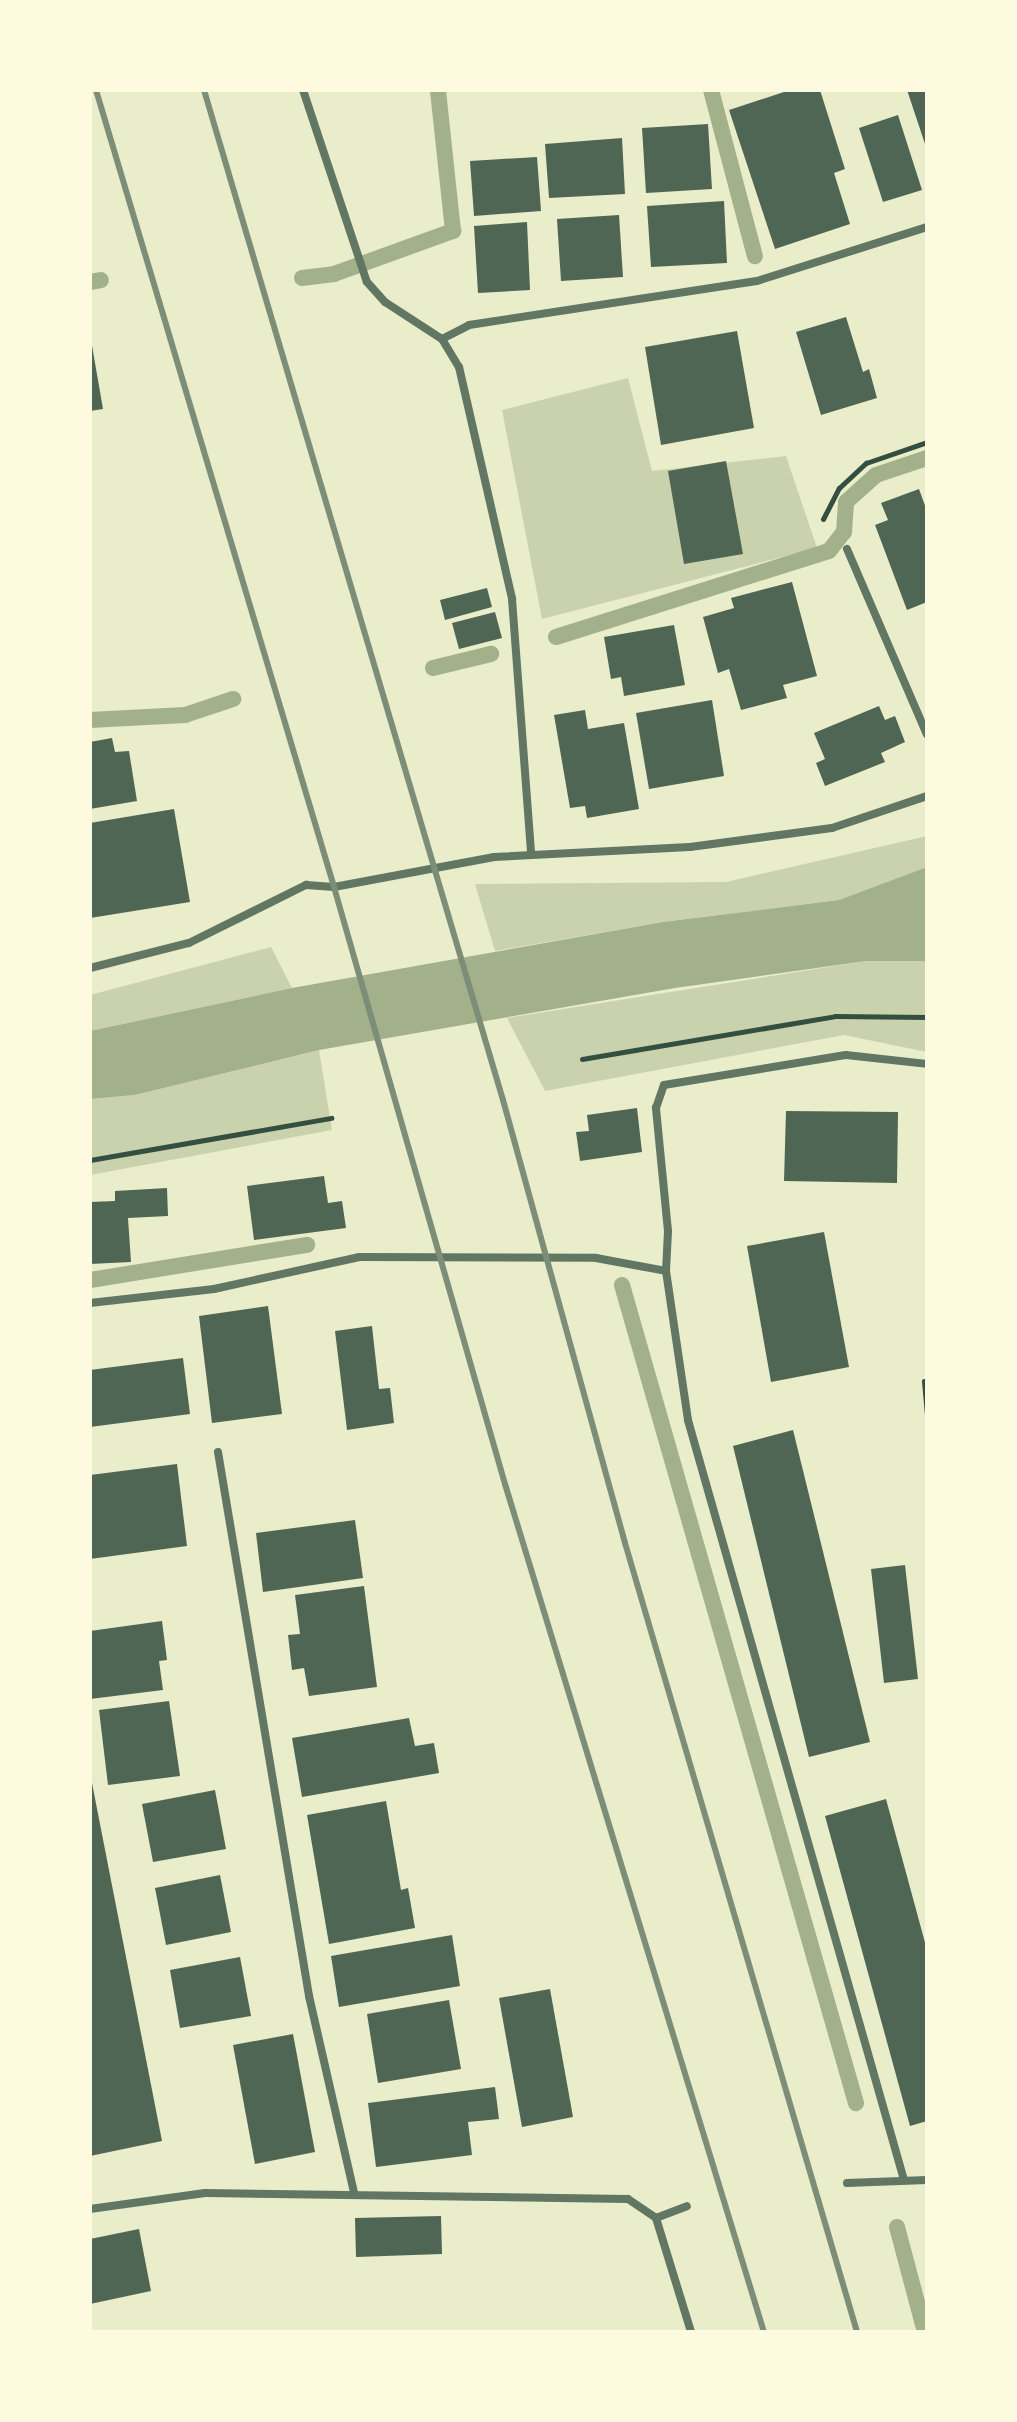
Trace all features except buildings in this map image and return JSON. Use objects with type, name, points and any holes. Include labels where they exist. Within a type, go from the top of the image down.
[{"type":"street","points":[[303,90],[353,248],[367,282],[385,302],[442,339],[459,367],[512,599],[531,853]]},
{"type":"street","points":[[442,339],[469,325],[757,281],[927,227]]},
{"type":"street","points":[[847,549],[927,735]]},
{"type":"street","points":[[90,968],[189,943],[306,885],[334,887],[531,853],[690,847],[832,828],[927,796]]},
{"type":"street","points":[[904,2180],[688,1420],[666,1271],[668,1231],[656,1108],[664,1085],[846,1055],[927,1064]]},
{"type":"street","points":[[90,1303],[214,1289],[360,1257],[596,1258],[666,1271]]},
{"type":"street","points":[[218,1452],[309,1996],[354,2193]]},
{"type":"street","points":[[847,2183],[927,2180]]},
{"type":"street","points":[[90,2209],[205,2193],[628,2199],[656,2218],[691,2332]]},
{"type":"street","points":[[656,2218],[687,2206]]},
{"type":"path","points":[[823,519],[839,488],[866,463],[927,442]]},
{"type":"path","points":[[582,1059],[719,1032],[835,1016],[927,1017]]},
{"type":"path","points":[[90,1160],[331,1118]]},
{"type":"path","points":[[924,1381],[927,1414]]},
{"type":"shaded area","points":[[628,378],[652,471],[786,456],[817,548],[542,619],[502,410]]},
{"type":"shaded area","points":[[927,836],[927,867],[839,900],[663,922],[495,951],[475,884],[726,882]]},
{"type":"shaded area","points":[[927,867],[927,961],[866,961],[675,988],[319,1050],[135,1095],[90,1099],[90,1031],[292,988],[663,922],[839,900]]},
{"type":"shaded area","points":[[271,947],[292,988],[90,1031],[90,995]]},
{"type":"shaded area","points":[[866,961],[927,961],[927,1052],[844,1035],[545,1091],[507,1018]]},
{"type":"shaded area","points":[[319,1050],[332,1130],[90,1175],[90,1099],[135,1095]]},
{"type":"waterway","points":[[302,278],[334,274],[453,231],[438,90]]},
{"type":"waterway","points":[[711,90],[755,256]]},
{"type":"waterway","points":[[90,282],[101,280]]},
{"type":"waterway","points":[[556,637],[829,551],[844,532],[846,502],[876,475],[927,458]]},
{"type":"waterway","points":[[433,668],[491,654]]},
{"type":"waterway","points":[[90,720],[185,715],[233,699]]},
{"type":"waterway","points":[[90,1280],[307,1245]]},
{"type":"waterway","points":[[622,1285],[856,2103]]},
{"type":"waterway","points":[[897,2227],[925,2332]]},
{"type":"railway","points":[[96,90],[334,887],[505,1484],[764,2332]]},
{"type":"railway","points":[[204,90],[503,1100],[625,1543],[857,2332]]}]
